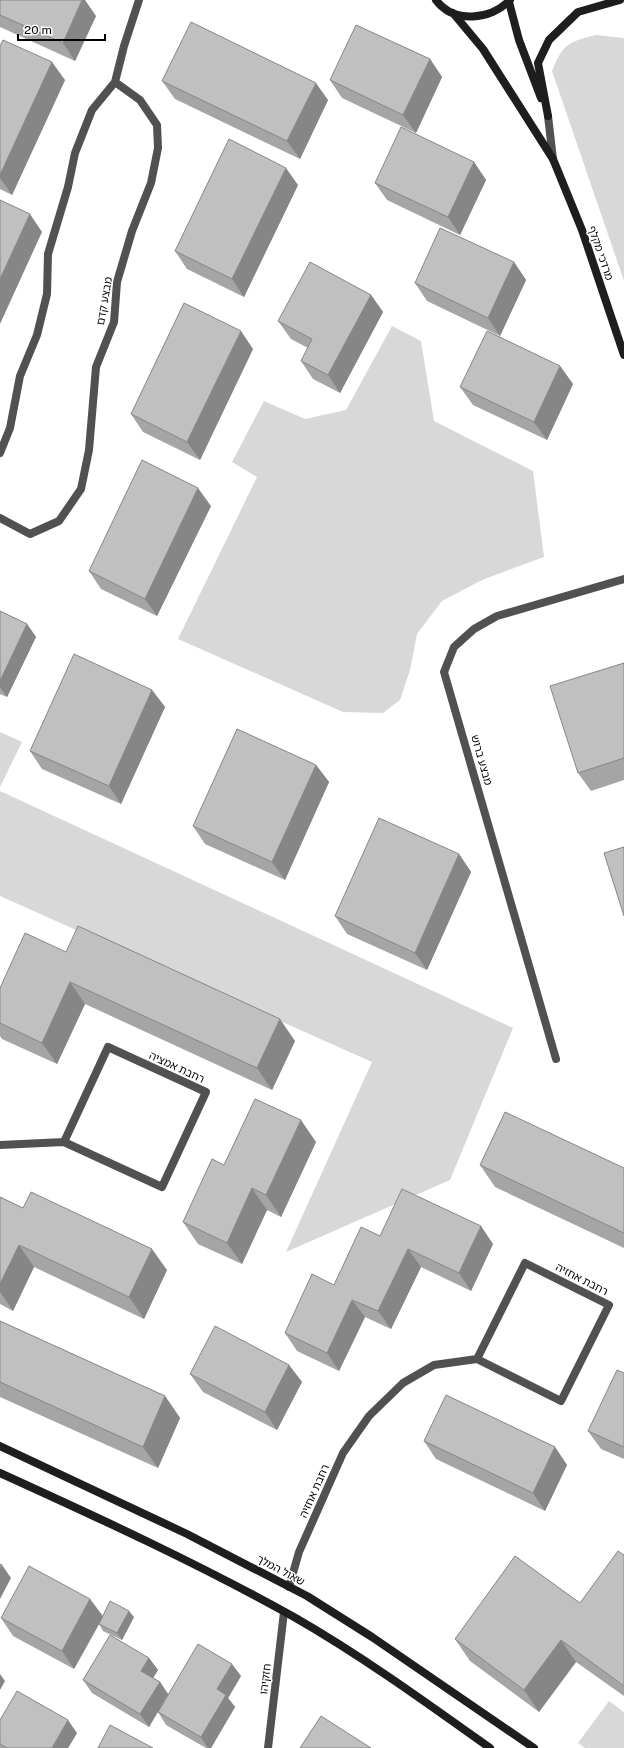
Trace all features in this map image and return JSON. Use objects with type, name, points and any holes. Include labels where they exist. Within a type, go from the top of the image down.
[{"type":"street","points":[[0,453],[10,428],[20,376],[37,335],[47,294],[48,254],[68,187],[75,153],[92,110],[114,82],[124,46],[140,0]]},
{"type":"street","points":[[431,0],[437,2],[453,13],[468,17],[483,16],[497,11],[510,1]]},
{"type":"street","points":[[548,116],[538,62],[549,40],[578,12],[619,0],[624,0]]},
{"type":"street","name":"מרדכי מקלף","points":[[510,1],[519,40],[548,116],[553,160]]},
{"type":"street","name":"מרדכי מקלף","points":[[453,13],[483,49],[553,160],[582,230],[624,355]]},
{"type":"street","name":"מבצע קדם","points":[[0,518],[30,534],[59,521],[81,489],[89,450],[96,367],[114,322],[117,282],[132,231],[151,183],[158,148],[157,125],[140,100],[114,82]]},
{"type":"street","name":"מבצע ברוש","points":[[556,1059],[444,672],[454,646],[474,630],[497,616],[624,578]]},
{"type":"street","name":"רחבת אמציה","points":[[0,1145],[64,1142],[162,1187],[206,1092],[108,1047],[64,1142]]},
{"type":"street","name":"רחבת אחזיה","points":[[289,1587],[299,1552],[343,1453],[369,1416],[402,1383],[434,1365],[477,1359],[561,1401],[609,1305],[525,1263],[477,1359]]},
{"type":"street","name":"שאול המלך","points":[[0,1446],[188,1534],[289,1587],[372,1637],[534,1748]]},
{"type":"street","points":[[0,1473],[176,1556],[284,1612],[359,1658],[490,1748]]},
{"type":"street","name":"חזקיהו","points":[[268,1748],[284,1612]]},
{"type":"shaded area","points":[[596,35],[624,38],[624,281],[552,71],[563,50],[573,42]]},
{"type":"shaded area","points":[[392,326],[421,341],[434,421],[533,471],[544,557],[482,580],[442,601],[417,634],[410,670],[400,700],[383,713],[343,712],[178,639],[257,477],[232,462],[264,401],[305,419],[346,410]]},
{"type":"shaded area","points":[[0,732],[22,742],[0,787]]},
{"type":"shaded area","points":[[0,791],[513,1028],[450,1180],[286,1252],[372,1062],[0,896]]},
{"type":"shaded area","points":[[609,1701],[624,1712],[624,1748],[585,1748],[578,1743]]},
{"type":"building","points":[[0,0],[82,0],[63,43],[0,15]]},
{"type":"building","points":[[191,22],[316,83],[287,141],[162,81]]},
{"type":"building","points":[[356,25],[430,59],[403,115],[330,80]]},
{"type":"building","points":[[3,40],[52,62],[0,175],[0,46]]},
{"type":"building","points":[[401,127],[474,162],[448,217],[375,183]]},
{"type":"building","points":[[229,139],[286,168],[232,279],[175,251]]},
{"type":"building","points":[[0,200],[30,214],[0,279]]},
{"type":"building","points":[[440,228],[514,262],[488,318],[415,283]]},
{"type":"building","points":[[310,262],[371,295],[328,375],[301,361],[312,339],[278,321]]},
{"type":"building","points":[[184,303],[241,331],[187,442],[131,414]]},
{"type":"building","points":[[487,331],[560,366],[534,422],[460,387]]},
{"type":"building","points":[[142,460],[198,488],[145,599],[89,571]]},
{"type":"building","points":[[0,611],[27,624],[0,681]]},
{"type":"building","points":[[74,654],[152,690],[109,786],[30,751]]},
{"type":"building","points":[[624,663],[624,758],[578,773],[550,686]]},
{"type":"building","points":[[237,729],[316,765],[272,862],[193,826]]},
{"type":"building","points":[[379,818],[459,854],[415,953],[335,916]]},
{"type":"building","points":[[624,847],[624,916],[604,853]]},
{"type":"building","points":[[78,926],[280,1019],[257,1068],[70,982],[42,1043],[0,1023],[0,988],[25,933],[66,952]]},
{"type":"building","points":[[255,1099],[301,1120],[266,1195],[252,1188],[227,1243],[183,1222],[212,1159],[224,1165]]},
{"type":"building","points":[[505,1112],[624,1168],[624,1233],[480,1165]]},
{"type":"building","points":[[402,1189],[481,1226],[459,1273],[408,1249],[378,1311],[352,1300],[327,1353],[285,1333],[312,1274],[334,1285],[361,1227],[380,1236]]},
{"type":"building","points":[[31,1192],[152,1249],[129,1297],[19,1245],[0,1284],[0,1197],[23,1208]]},
{"type":"building","points":[[0,1321],[165,1396],[143,1447],[0,1382]]},
{"type":"building","points":[[215,1326],[289,1365],[265,1412],[190,1374]]},
{"type":"building","points":[[617,1370],[624,1373],[624,1447],[588,1431]]},
{"type":"building","points":[[446,1395],[555,1447],[533,1493],[424,1441]]},
{"type":"building","points":[[618,1551],[624,1555],[624,1686],[561,1640],[524,1690],[455,1639],[515,1556],[580,1603]]},
{"type":"building","points":[[29,1566],[90,1599],[62,1651],[1,1618]]},
{"type":"building","points":[[110,1601],[129,1611],[117,1633],[99,1624]]},
{"type":"building","points":[[110,1635],[149,1658],[141,1671],[160,1682],[140,1714],[83,1680]]},
{"type":"building","points":[[198,1644],[232,1664],[217,1689],[226,1695],[201,1737],[158,1712]]},
{"type":"building","points":[[17,1691],[68,1720],[52,1748],[7,1748],[0,1744],[0,1720]]},
{"type":"building","points":[[321,1716],[371,1748],[300,1748]]},
{"type":"building","points":[[110,1725],[153,1748],[98,1748]]}]
